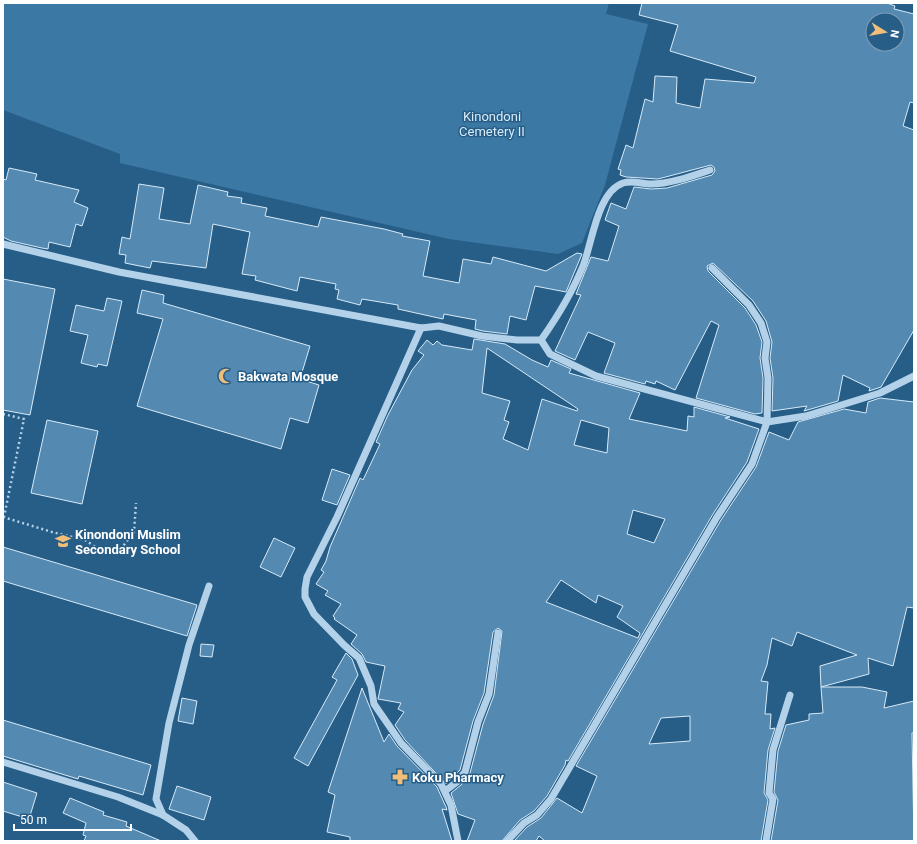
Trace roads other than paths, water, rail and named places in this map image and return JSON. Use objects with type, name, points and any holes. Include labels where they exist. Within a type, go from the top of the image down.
[{"type":"street","points":[[540,340],[560,313],[584,265],[594,226],[610,192],[623,183],[635,182],[651,184],[684,178],[710,170]]},
{"type":"street","points":[[3,244],[119,272],[421,328],[439,326],[503,338],[540,340]]},
{"type":"street","points":[[507,841],[524,823],[537,815],[551,799],[717,517],[752,464],[767,422],[768,378],[765,358],[767,342],[761,323],[750,305],[712,268]]},
{"type":"street","points":[[421,328],[337,517],[308,577],[305,597],[314,614],[344,645],[360,658],[371,686],[374,704],[394,733],[415,759],[431,772],[445,791],[451,805],[458,841]]},
{"type":"street","points":[[540,340],[550,354],[596,376],[767,422],[813,414],[880,393],[914,376]]},
{"type":"street","points":[[163,815],[156,800],[170,724],[189,645],[209,586]]},
{"type":"street","points":[[445,791],[457,782],[465,772],[478,722],[489,694],[498,633]]},
{"type":"street","points":[[766,841],[774,799],[769,793],[773,750],[790,695]]},
{"type":"street","points":[[3,762],[118,797],[163,815],[186,830],[195,841]]},
{"type":"place","name":"Bakwata Mosque","points":[[226,376]]},
{"type":"place","name":"Kinondoni Muslim Secondary School","points":[[63,541]]},
{"type":"place","name":"Koku Pharmacy","points":[[400,777]]},
{"type":"park label","name":"Kinondoni Cemetery II","points":[[492,124]]}]
